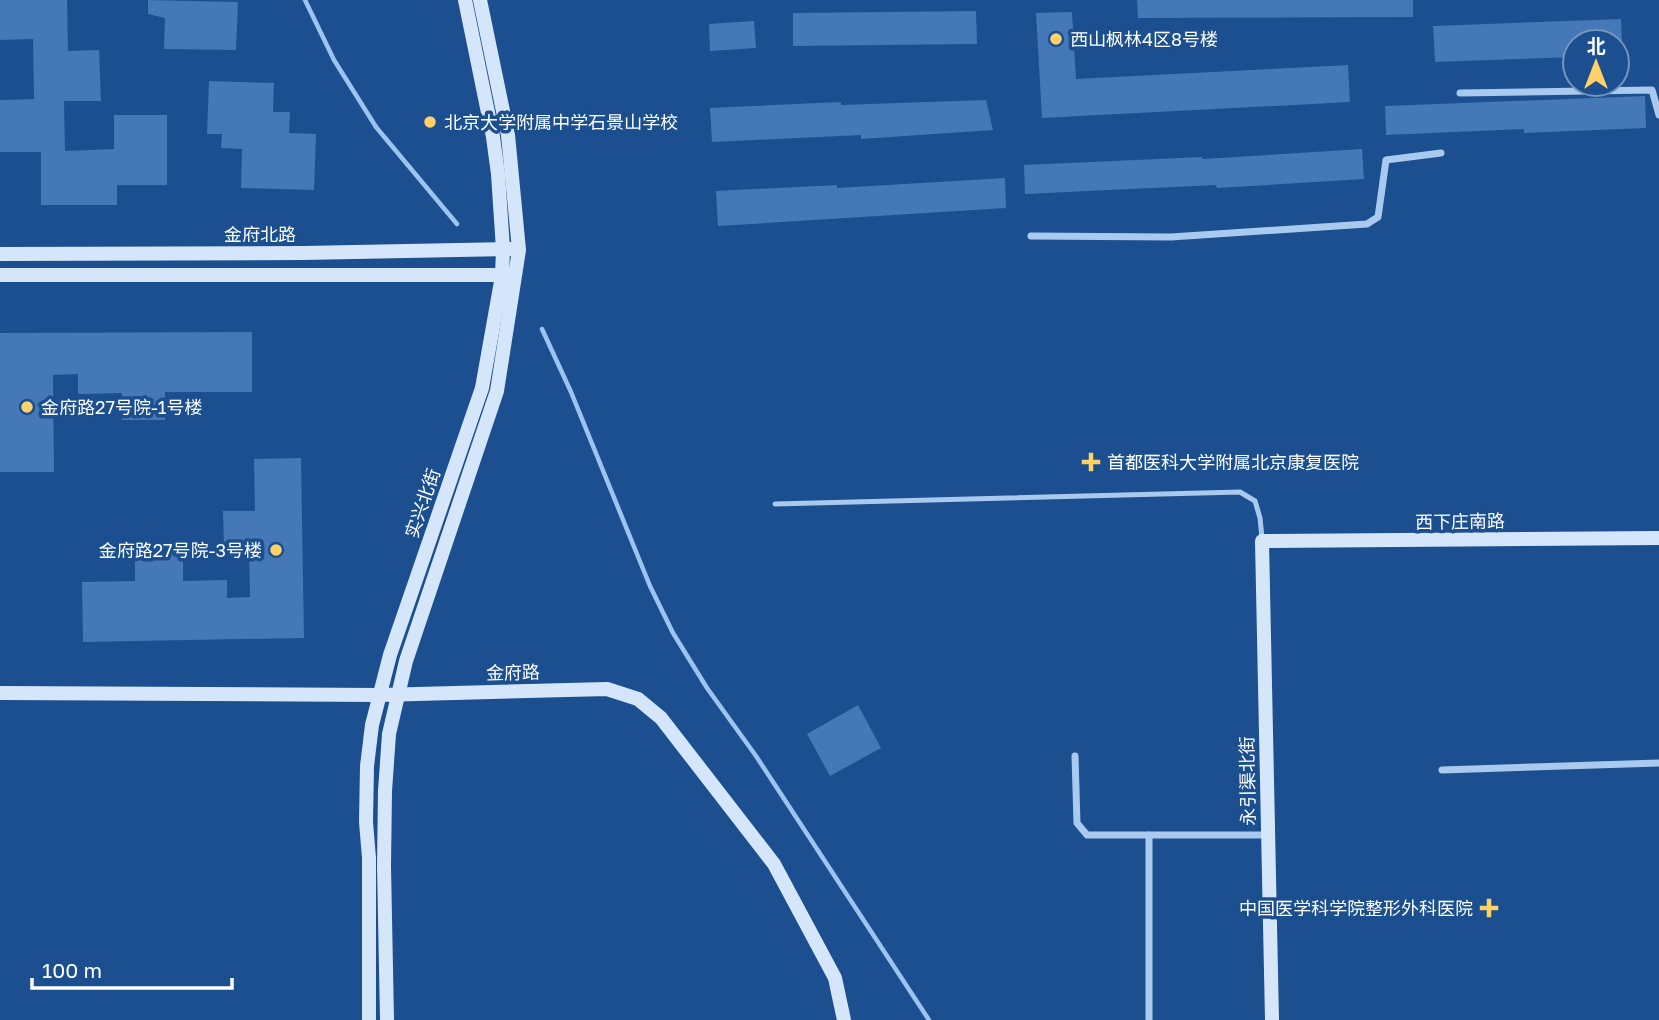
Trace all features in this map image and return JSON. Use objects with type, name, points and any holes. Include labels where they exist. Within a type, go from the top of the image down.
[{"type":"main road","name":"实兴北街","points":[[387,1020],[385,791],[389,734],[397,694],[496,391],[509,275],[503,249],[493,137],[465,0]]},
{"type":"main road","name":"实兴北街","points":[[369,1020],[369,858],[366,822],[372,724],[390,655],[482,388],[509,275],[519,250],[508,135],[480,0]]},
{"type":"main road","name":"金府北路","points":[[0,254],[519,250]]},
{"type":"main road","points":[[0,275],[509,275]]},
{"type":"main road","name":"西下庄南路","points":[[1262,541],[1659,538]]},
{"type":"main road","name":"永引渠北街","points":[[1262,541],[1272,1020]]},
{"type":"main road","name":"金府路","points":[[0,693],[380,695],[607,690],[638,699],[661,718],[774,864],[835,978],[844,1020]]},
{"type":"street","points":[[1460,93],[1652,90],[1659,115]]},
{"type":"street","points":[[1031,236],[1171,237],[1367,224],[1378,217],[1386,160],[1441,153]]},
{"type":"street","points":[[1075,756],[1077,823],[1080,830],[1087,835],[1267,835]]},
{"type":"street","points":[[1442,771],[1659,763]]},
{"type":"street","points":[[1149,835],[1149,1020]]},
{"type":"lane","points":[[775,504],[1240,492],[1255,502],[1261,518],[1262,541]]},
{"type":"building","points":[[0,0],[67,0],[68,51],[99,50],[101,101],[64,101],[65,151],[114,149],[114,115],[167,115],[167,185],[117,185],[117,205],[41,205],[41,152],[0,152],[0,100],[34,99],[33,39],[0,40]]},
{"type":"building","points":[[148,0],[238,2],[236,50],[164,49],[165,18],[148,14]]},
{"type":"building","points":[[1137,0],[1413,0],[1413,17],[1138,18]]},
{"type":"building","points":[[976,11],[977,44],[793,46],[793,13]]},
{"type":"building","name":"西山枫林4区8号楼","points":[[1072,12],[1076,79],[1348,65],[1350,102],[1042,118],[1036,13]]},
{"type":"building","points":[[1621,19],[1621,28],[1561,28],[1561,58],[1435,62],[1433,26]]},
{"type":"building","points":[[754,21],[756,48],[710,51],[709,24]]},
{"type":"building","points":[[209,81],[274,83],[273,112],[290,112],[289,133],[316,134],[314,190],[241,188],[242,149],[221,148],[222,134],[207,134]]},
{"type":"building","points":[[1645,96],[1646,128],[1524,133],[1524,129],[1386,135],[1385,106]]},
{"type":"building","points":[[986,100],[993,130],[861,139],[861,135],[712,142],[710,108],[841,102],[841,105]]},
{"type":"building","points":[[1362,149],[1364,179],[1217,188],[1216,185],[1025,194],[1024,165],[1203,159]]},
{"type":"building","points":[[1005,178],[1006,208],[718,226],[716,191],[837,185],[837,188]]},
{"type":"building","name":"金府路27号院-1号楼","points":[[252,332],[252,392],[165,392],[165,420],[122,420],[122,393],[78,394],[78,374],[53,375],[54,472],[0,472],[0,333]]},
{"type":"building","name":"金府路27号院-3号楼","points":[[301,458],[304,638],[83,642],[82,582],[135,581],[135,552],[183,551],[183,581],[227,580],[227,598],[250,597],[249,548],[224,548],[223,511],[255,511],[254,459]]},
{"type":"building","points":[[858,705],[881,748],[830,776],[807,734]]},
{"type":"waterway","points":[[305,0],[334,60],[376,127],[457,224]]},
{"type":"waterway","points":[[542,329],[571,392],[650,586],[673,633],[929,1020]]},
{"type":"place","name":"西山枫林4区8号楼","points":[[1056,39]]},
{"type":"place","name":"北京大学附属中学石景山学校","points":[[430,122]]},
{"type":"place","name":"金府路27号院-1号楼","points":[[27,407]]},
{"type":"place","name":"首都医科大学附属北京康复医院","points":[[1091,462]]},
{"type":"place","name":"金府路27号院-3号楼","points":[[276,550]]},
{"type":"place","name":"中国医学科学院整形外科医院","points":[[1489,908]]}]
